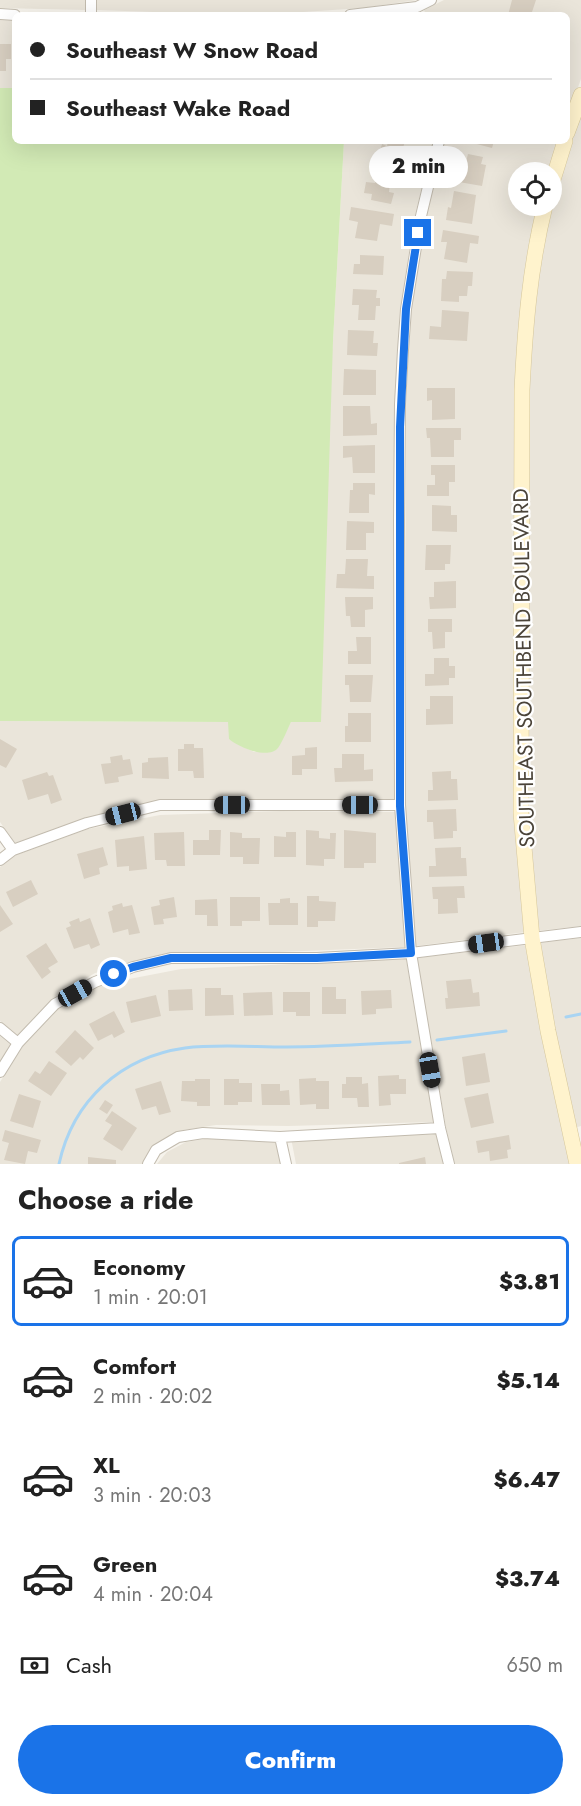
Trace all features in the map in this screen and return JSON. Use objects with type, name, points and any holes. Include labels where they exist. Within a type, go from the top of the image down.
[{"type":"street","points":[[401,12],[418,11],[431,0]]},
{"type":"street","points":[[570,125],[581,95]]},
{"type":"street","points":[[438,144],[419,226],[406,309],[403,350],[399,522],[400,806],[411,953],[440,1128],[449,1164]]},
{"type":"street","points":[[558,162],[564,144]]},
{"type":"street","name":"SOUTHEAST SOUTHBEND BOULEVARD","points":[[543,216],[525,329],[522,390],[521,813],[532,938],[548,1031],[576,1133],[577,1164]]},
{"type":"street","points":[[0,860],[14,850],[87,824],[160,805],[400,806]]},
{"type":"street","points":[[0,832],[14,850]]},
{"type":"street","points":[[0,1072],[18,1043],[55,1004],[95,982],[142,965],[171,958],[317,958],[411,953],[581,932]]},
{"type":"street","points":[[0,1028],[18,1043]]},
{"type":"street","points":[[148,1164],[156,1150],[178,1137],[203,1133],[280,1137],[440,1128]]},
{"type":"street","points":[[280,1137],[286,1164]]},
{"type":"shaded area","points":[[0,0],[86,0],[86,10],[0,8]]},
{"type":"shaded area","points":[[97,0],[417,0],[362,8],[303,12],[153,12],[97,10]]},
{"type":"shaded area","points":[[444,0],[581,0],[581,79],[570,109],[570,12],[425,12],[424,10]]},
{"type":"shaded area","points":[[0,20],[12,21],[12,88],[0,88]]},
{"type":"shaded area","points":[[581,111],[581,926],[537,931],[527,813],[528,391],[531,330],[540,261],[549,216],[562,216],[562,171]]},
{"type":"shaded area","points":[[344,144],[432,144],[415,215],[400,309],[395,404],[394,799],[279,799],[160,803],[86,818],[15,843],[0,822],[0,721],[229,722],[229,739],[254,752],[277,749],[291,722],[333,341]]},
{"type":"shaded area","points":[[443,144],[558,144],[552,162],[508,162],[508,216],[538,216],[529,259],[526,932],[416,946],[405,805],[406,404],[411,310],[426,217]]},
{"type":"shaded area","points":[[280,811],[395,812],[405,947],[180,956],[95,973],[52,999],[18,1035],[0,1021],[0,867],[16,855],[88,829],[160,815]]},
{"type":"shaded area","points":[[581,938],[581,1126],[574,1128],[553,1030],[539,943]]},
{"type":"shaded area","points":[[528,945],[572,1164],[455,1164],[446,1127],[417,958]]},
{"type":"shaded area","points":[[406,959],[434,1122],[288,1126],[216,1125],[184,1130],[162,1142],[142,1164],[0,1164],[0,1082],[22,1047],[58,1009],[98,985],[181,969]]},
{"type":"shaded area","points":[[0,1036],[11,1045],[0,1061]]},
{"type":"shaded area","points":[[436,1134],[443,1164],[296,1164],[291,1138]]},
{"type":"shaded area","points":[[217,1137],[279,1138],[285,1164],[157,1164],[167,1152],[186,1142]]},
{"type":"green space","points":[[0,88],[12,88],[12,144],[344,144],[333,341],[321,722],[291,722],[278,748],[267,753],[260,753],[246,749],[229,739],[228,722],[0,721]]},
{"type":"building","points":[[512,0],[536,0],[532,12],[509,12]]},
{"type":"building","points":[[0,44],[11,44],[11,59],[6,59],[6,71],[0,71]]},
{"type":"building","points":[[382,144],[387,146],[387,144],[404,144],[399,163],[378,158]]},
{"type":"building","points":[[477,144],[493,144],[492,148]]},
{"type":"building","points":[[468,154],[483,157],[481,164],[486,165],[482,186],[453,181],[456,168],[464,170]]},
{"type":"building","points":[[377,172],[391,175],[389,192],[394,193],[391,204],[371,200],[372,194],[364,193],[366,182],[375,183]]},
{"type":"building","points":[[454,191],[476,195],[472,224],[446,220]]},
{"type":"building","points":[[351,207],[394,214],[392,226],[380,224],[377,241],[355,238],[358,222],[349,220]]},
{"type":"building","points":[[443,230],[479,236],[478,244],[470,243],[467,263],[444,259],[447,242],[441,242]]},
{"type":"building","points":[[360,255],[384,256],[383,275],[353,274],[354,264],[360,264]]},
{"type":"building","points":[[447,271],[473,272],[472,286],[468,286],[467,296],[459,296],[459,302],[441,301],[442,279],[446,279]]},
{"type":"building","points":[[353,289],[377,290],[376,298],[380,298],[380,306],[376,306],[375,320],[358,320],[359,305],[352,305]]},
{"type":"building","points":[[442,310],[469,312],[467,341],[429,339],[430,326],[441,327]]},
{"type":"building","points":[[348,330],[374,331],[373,343],[378,343],[377,356],[347,355]]},
{"type":"building","points":[[344,369],[376,370],[376,395],[343,395]]},
{"type":"building","points":[[427,388],[455,388],[455,419],[432,420],[432,400],[427,401]]},
{"type":"building","points":[[343,406],[370,406],[371,424],[377,423],[377,435],[343,436]]},
{"type":"building","points":[[426,428],[461,428],[461,440],[454,440],[454,457],[431,457],[430,438],[427,438]]},
{"type":"building","points":[[375,445],[375,473],[353,473],[352,457],[343,458],[343,446]]},
{"type":"building","points":[[431,465],[455,465],[455,482],[449,482],[449,496],[427,496],[427,485],[435,485],[435,475],[431,475]]},
{"type":"building","points":[[353,483],[375,483],[375,495],[369,494],[369,513],[349,513],[350,490],[353,490]]},
{"type":"building","points":[[432,505],[451,506],[451,515],[457,515],[457,532],[432,531]]},
{"type":"building","points":[[347,521],[374,522],[374,533],[366,533],[366,550],[346,550]]},
{"type":"building","points":[[426,545],[451,545],[450,564],[445,564],[445,570],[425,570]]},
{"type":"building","points":[[346,559],[368,559],[367,576],[374,576],[374,589],[336,588],[337,574],[345,574]]},
{"type":"building","points":[[456,581],[456,608],[430,609],[429,597],[434,597],[434,582]]},
{"type":"building","points":[[345,597],[373,597],[373,609],[365,610],[365,627],[351,627],[350,616],[346,616]]},
{"type":"building","points":[[428,619],[452,619],[452,632],[445,632],[445,648],[433,649],[432,632],[428,632]]},
{"type":"building","points":[[356,637],[371,637],[371,664],[348,664],[348,651],[357,651]]},
{"type":"building","points":[[434,658],[449,658],[449,666],[455,666],[455,678],[449,678],[449,685],[425,686],[425,674],[434,674]]},
{"type":"building","points":[[345,675],[373,675],[371,702],[350,702],[349,685],[345,685]]},
{"type":"building","points":[[430,696],[453,696],[453,724],[426,725],[426,709],[430,709]]},
{"type":"building","points":[[348,713],[371,713],[371,742],[345,742]]},
{"type":"building","points":[[0,739],[17,749],[6,768],[0,765]]},
{"type":"building","points":[[184,744],[194,744],[194,748],[203,748],[204,778],[194,778],[193,771],[178,771],[178,749],[184,749]]},
{"type":"building","points":[[317,747],[317,769],[302,769],[302,775],[292,775],[292,756],[305,755],[305,748]]},
{"type":"building","points":[[342,754],[364,754],[364,770],[373,769],[373,781],[335,782],[334,768],[342,768]]},
{"type":"building","points":[[122,755],[123,760],[130,759],[133,774],[118,777],[119,782],[105,784],[101,764],[111,763],[110,757]]},
{"type":"building","points":[[168,757],[169,779],[142,778],[142,763],[148,762],[148,758]]},
{"type":"building","points":[[451,771],[451,779],[457,779],[458,800],[428,801],[428,790],[433,790],[432,772]]},
{"type":"building","points":[[47,772],[49,776],[53,775],[62,800],[51,804],[48,794],[28,800],[22,780]]},
{"type":"building","points":[[456,809],[457,831],[453,831],[453,838],[434,839],[433,822],[427,822],[427,810]]},
{"type":"building","points":[[209,830],[221,830],[220,855],[193,855],[193,840],[209,840]]},
{"type":"building","points":[[306,830],[319,831],[319,838],[330,839],[330,833],[336,833],[335,859],[324,859],[324,866],[306,865]]},
{"type":"building","points":[[344,830],[376,833],[376,863],[364,863],[364,868],[344,868]]},
{"type":"building","points":[[184,832],[185,866],[167,866],[166,860],[155,860],[154,833]]},
{"type":"building","points":[[230,832],[242,833],[242,838],[260,838],[259,864],[243,864],[243,857],[230,857]]},
{"type":"building","points":[[286,832],[296,832],[296,857],[274,857],[274,836],[286,837]]},
{"type":"building","points":[[144,836],[147,869],[129,871],[129,866],[117,867],[115,840]]},
{"type":"building","points":[[103,847],[108,865],[99,868],[100,874],[84,879],[77,854]]},
{"type":"building","points":[[461,847],[461,858],[466,858],[467,876],[429,877],[429,866],[436,866],[435,848]]},
{"type":"building","points":[[31,880],[38,894],[13,907],[6,892]]},
{"type":"building","points":[[464,886],[465,898],[457,898],[458,913],[438,914],[438,899],[433,899],[432,887]]},
{"type":"building","points":[[307,896],[319,896],[319,901],[336,902],[335,921],[318,921],[318,927],[307,927]]},
{"type":"building","points":[[174,897],[177,917],[163,919],[164,924],[154,925],[151,907],[160,905],[159,900]]},
{"type":"building","points":[[230,897],[260,897],[260,921],[242,921],[242,926],[230,926]]},
{"type":"building","points":[[290,898],[290,903],[298,903],[298,925],[269,925],[268,903],[280,903],[280,899]]},
{"type":"building","points":[[217,899],[218,926],[207,926],[207,915],[195,915],[195,900]]},
{"type":"building","points":[[122,903],[123,907],[132,905],[140,933],[129,935],[128,929],[113,933],[108,912],[113,910],[112,906]]},
{"type":"building","points":[[0,905],[13,924],[0,932]]},
{"type":"building","points":[[79,918],[80,922],[90,918],[100,945],[91,949],[89,944],[74,949],[66,928],[71,926],[69,922]]},
{"type":"building","points":[[46,943],[58,962],[48,968],[51,972],[42,979],[26,956]]},
{"type":"building","points":[[471,979],[473,993],[479,992],[480,1006],[446,1009],[445,998],[448,998],[446,981]]},
{"type":"building","points":[[322,987],[336,987],[336,999],[346,999],[346,1014],[322,1014]]},
{"type":"building","points":[[205,988],[221,988],[221,995],[233,995],[234,1015],[205,1016]]},
{"type":"building","points":[[192,989],[193,1010],[169,1011],[168,990]]},
{"type":"building","points":[[391,990],[392,1008],[376,1009],[376,1014],[362,1015],[361,991]]},
{"type":"building","points":[[272,992],[273,1015],[244,1016],[243,993]]},
{"type":"building","points":[[283,992],[310,992],[310,1016],[296,1016],[296,1012],[283,1012]]},
{"type":"building","points":[[156,995],[161,1016],[131,1023],[126,1002]]},
{"type":"building","points":[[114,1011],[125,1032],[114,1038],[112,1034],[98,1041],[89,1024]]},
{"type":"building","points":[[75,1030],[94,1048],[83,1060],[80,1057],[71,1066],[55,1052]]},
{"type":"building","points":[[485,1053],[490,1082],[466,1086],[462,1057]]},
{"type":"building","points":[[49,1061],[67,1073],[51,1096],[28,1081],[35,1071],[40,1074]]},
{"type":"building","points":[[399,1075],[399,1079],[406,1079],[406,1094],[390,1094],[391,1105],[379,1106],[378,1076]]},
{"type":"building","points":[[346,1077],[362,1077],[362,1084],[368,1083],[369,1107],[358,1107],[357,1098],[342,1098],[342,1084],[346,1084]]},
{"type":"building","points":[[316,1078],[316,1081],[329,1081],[329,1109],[316,1109],[316,1104],[300,1105],[299,1079]]},
{"type":"building","points":[[195,1079],[210,1079],[210,1106],[197,1106],[197,1102],[181,1101],[182,1081],[195,1081]]},
{"type":"building","points":[[224,1079],[239,1079],[239,1083],[252,1083],[252,1102],[224,1105]]},
{"type":"building","points":[[161,1081],[171,1112],[159,1115],[156,1106],[142,1110],[135,1089]]},
{"type":"building","points":[[261,1084],[280,1084],[280,1091],[289,1090],[290,1105],[262,1105]]},
{"type":"building","points":[[488,1093],[494,1123],[471,1128],[464,1098]]},
{"type":"building","points":[[19,1094],[41,1101],[33,1128],[10,1121]]},
{"type":"building","points":[[105,1100],[113,1105],[107,1114],[99,1109]]},
{"type":"building","points":[[112,1111],[137,1128],[122,1151],[103,1139],[112,1125],[105,1121]]},
{"type":"building","points":[[5,1130],[41,1140],[37,1153],[28,1151],[25,1164],[4,1160],[9,1143],[2,1141]]},
{"type":"building","points":[[509,1135],[511,1149],[507,1150],[508,1158],[490,1161],[489,1151],[478,1153],[476,1141]]},
{"type":"building","points":[[88,1157],[116,1160],[116,1164],[88,1164]]},
{"type":"building","points":[[425,1157],[426,1164],[399,1164],[399,1163]]},
{"type":"waterway","points":[[566,1017],[581,1014]]},
{"type":"waterway","points":[[437,1040],[506,1031]]},
{"type":"waterway","points":[[59,1164],[76,1120],[103,1085],[140,1061],[162,1053],[209,1046],[302,1047],[410,1042]]},
{"type":"route","points":[[114,974],[171,958],[317,958],[411,953],[400,806],[400,404],[406,309],[418,233]]}]
